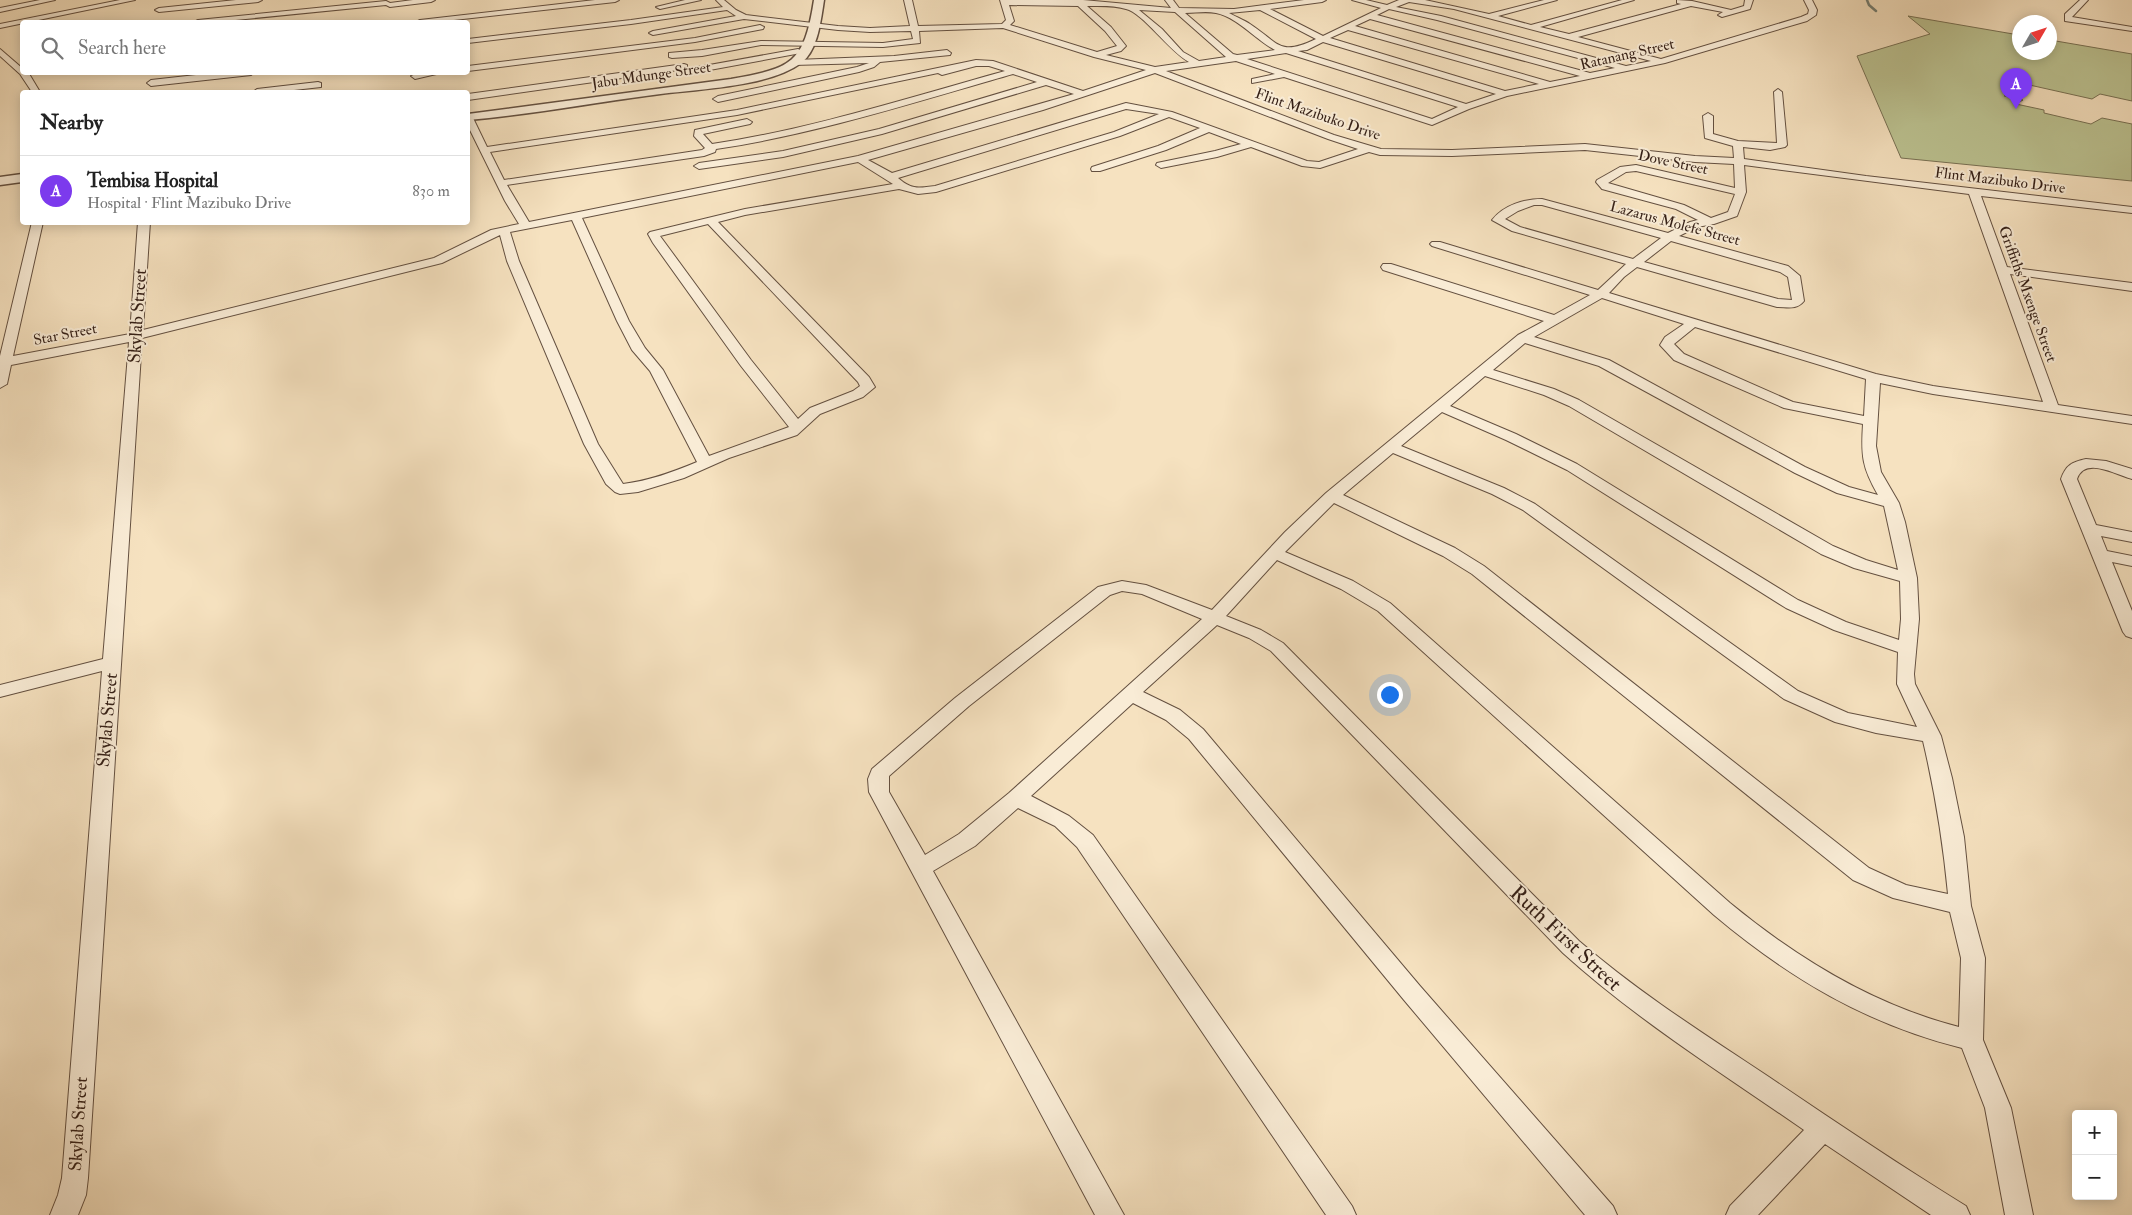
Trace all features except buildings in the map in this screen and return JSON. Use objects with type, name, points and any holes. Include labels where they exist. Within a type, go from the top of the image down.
[{"type":"street","points":[[0,10],[51,0]]},
{"type":"street","points":[[30,20],[131,0]]},
{"type":"street","points":[[159,0],[158,13],[228,2],[258,0]]},
{"type":"street","points":[[227,20],[292,12],[431,0]]},
{"type":"street","points":[[652,8],[697,0]]},
{"type":"street","points":[[720,0],[728,8],[760,27]]},
{"type":"street","points":[[796,63],[802,57],[807,45],[819,0]]},
{"type":"street","points":[[672,56],[762,43],[807,45],[908,43],[918,40],[908,0]]},
{"type":"street","points":[[1169,0],[1177,10],[1227,54],[1285,74]]},
{"type":"street","points":[[1252,0],[1262,8],[1323,39],[1505,94]]},
{"type":"street","points":[[1004,26],[1010,21],[1005,1],[1080,2],[1177,10],[1220,11],[1262,8],[1322,0]]},
{"type":"street","points":[[1356,0],[1438,18],[1626,69]]},
{"type":"street","points":[[708,177],[859,159],[1083,94],[1155,70],[1287,51],[1311,45],[1406,0]]},
{"type":"street","points":[[1411,0],[1454,7],[1662,61]]},
{"type":"street","points":[[1489,16],[1553,0]]},
{"type":"street","points":[[1530,27],[1630,0]]},
{"type":"street","points":[[1677,0],[1732,12]]},
{"type":"street","points":[[1710,18],[1747,7],[1749,0]]},
{"type":"street","name":"Ratanang Street","points":[[1285,74],[1432,122],[1466,107],[1505,94],[1662,61],[1809,17],[1814,10],[1808,0]]},
{"type":"street","points":[[2084,0],[2068,16],[2068,19],[2132,29]]},
{"type":"street","points":[[439,20],[619,1]]},
{"type":"street","points":[[1080,2],[1108,29],[1122,46],[1097,55]]},
{"type":"street","points":[[1454,7],[1472,2]]},
{"type":"street","points":[[1568,37],[1692,3]]},
{"type":"street","points":[[1131,7],[1159,31],[1180,54],[1196,63]]},
{"type":"street","points":[[470,41],[728,8]]},
{"type":"street","points":[[630,11],[637,21]]},
{"type":"street","points":[[1220,11],[1248,26],[1268,43],[1287,51],[1466,107]]},
{"type":"street","points":[[69,12],[71,20]]},
{"type":"street","points":[[292,12],[294,20]]},
{"type":"street","points":[[1370,16],[1590,76]]},
{"type":"street","points":[[653,33],[742,17]]},
{"type":"street","name":"Flint Mazibuko Drive","points":[[742,17],[870,30],[1004,26],[1097,55],[1155,70],[1367,149],[1394,152],[1486,152],[1585,147],[2132,210]]},
{"type":"street","points":[[0,26],[20,22]]},
{"type":"street","points":[[470,69],[695,40],[760,27],[788,29]]},
{"type":"street","points":[[1348,27],[1551,84]]},
{"type":"street","points":[[663,44],[672,56],[704,84],[732,113]]},
{"type":"street","points":[[470,97],[686,69],[807,45]]},
{"type":"street","points":[[0,52],[20,69]]},
{"type":"street","points":[[796,63],[877,60],[947,53]]},
{"type":"street","points":[[718,99],[859,69],[871,65],[877,60]]},
{"type":"street","name":"Jabu Mdunge Street","points":[[470,117],[761,75],[796,63]]},
{"type":"street","points":[[485,150],[732,113],[803,100],[892,78],[985,63],[1083,94]]},
{"type":"street","points":[[710,147],[699,136],[698,132],[764,118],[897,85],[951,68]]},
{"type":"street","points":[[710,147],[755,140],[847,119],[1013,71]]},
{"type":"street","points":[[1256,81],[1285,74]]},
{"type":"street","points":[[25,75],[35,90]]},
{"type":"street","points":[[152,75],[151,88],[207,75]]},
{"type":"street","points":[[415,76],[422,75]]},
{"type":"street","points":[[708,177],[783,154],[882,131],[1045,82]]},
{"type":"street","points":[[276,90],[318,85]]},
{"type":"street","points":[[1708,116],[1708,136],[1720,141],[1770,147],[1782,145],[1778,92]]},
{"type":"street","points":[[891,177],[1122,106],[1135,106],[1169,114],[1296,161],[1313,165],[1327,163],[1367,149]]},
{"type":"street","points":[[859,159],[891,177],[908,190],[918,191],[957,184],[1117,134],[1169,114]]},
{"type":"street","points":[[470,121],[518,215],[526,225]]},
{"type":"street","points":[[1096,169],[1156,150],[1209,128]]},
{"type":"street","points":[[1161,165],[1217,154],[1251,144]]},
{"type":"street","points":[[921,868],[967,840],[1016,798],[1215,617],[1274,553],[1332,496],[1482,371],[1524,338],[1601,294],[1620,274],[1670,237],[1694,224],[1710,222],[1733,214],[1741,192],[1737,164],[1738,144]]},
{"type":"street","points":[[502,183],[690,155],[710,151],[710,147]]},
{"type":"street","points":[[690,155],[708,177]]},
{"type":"street","name":"Dove Street","points":[[1710,222],[1680,207],[1606,187],[1601,182],[1624,169],[1636,168],[1741,192]]},
{"type":"street","name":"Star Street","points":[[3,362],[136,336],[438,261],[464,251],[488,235],[504,230],[575,215],[708,177]]},
{"type":"street","points":[[0,181],[20,178]]},
{"type":"street","points":[[797,427],[746,363],[654,236],[662,232],[710,220],[901,186]]},
{"type":"street","name":"Griffiths Mxenge Street","points":[[1974,192],[2052,407]]},
{"type":"street","name":"Lazarus Molefe Street","points":[[1542,202],[1784,268],[1794,276],[1798,301],[1794,304],[1777,303],[1634,263],[1516,229],[1498,220],[1507,212],[1526,203],[1542,202]]},
{"type":"street","points":[[575,215],[623,321],[639,350],[656,370],[705,463]]},
{"type":"street","points":[[504,230],[513,261],[588,435],[614,484],[624,489],[638,487],[679,474],[724,455],[792,432],[815,411],[858,394],[866,389],[868,384],[710,220]]},
{"type":"street","points":[[0,384],[3,362],[37,225]]},
{"type":"street","name":"Skylab Street","points":[[64,1215],[72,1195],[75,1178],[99,815],[144,225]]},
{"type":"street","points":[[1436,244],[1873,377],[1933,390],[2132,420]]},
{"type":"street","points":[[1388,267],[1555,320]]},
{"type":"street","points":[[2003,270],[2132,287]]},
{"type":"street","points":[[1694,322],[1670,340],[1667,345],[1679,357],[1789,405],[1869,421]]},
{"type":"street","points":[[1524,338],[1604,363],[1806,473],[1844,490],[1891,503]]},
{"type":"street","points":[[1482,371],[1560,396],[1826,550],[1860,564],[1908,578]]},
{"type":"street","points":[[1873,377],[1869,421],[1869,446],[1873,472],[1891,503],[1897,522],[1908,578],[1910,619],[1905,674],[1906,684],[1931,736],[1942,778],[1952,837],[1960,906],[1974,964],[1971,991],[1971,1040],[1998,1108],[2019,1215]]},
{"type":"street","points":[[1439,406],[1511,437],[1572,467],[1792,604],[1840,626],[1907,649]]},
{"type":"street","points":[[1390,447],[1490,487],[1530,507],[1784,690],[1807,704],[1843,719],[1872,727],[1931,736]]},
{"type":"street","points":[[2132,474],[2096,464],[2080,464],[2070,471],[2069,479],[2132,632]]},
{"type":"street","points":[[1332,496],[1440,548],[1478,570],[1861,874],[1901,892],[1960,906]]},
{"type":"street","points":[[2090,529],[2132,537]]},
{"type":"street","points":[[1274,553],[1347,585],[1384,607],[1722,909],[1774,949],[1810,974],[1888,1015],[1931,1030],[1971,1040]]},
{"type":"street","points":[[2100,556],[2132,561]]},
{"type":"street","name":"Ruth First Street","points":[[1110,1215],[879,792],[877,780],[879,773],[884,768],[962,702],[1104,591],[1122,586],[1138,588],[1215,617],[1255,634],[1277,646],[1598,972],[1657,1016],[1822,1129],[1956,1215]]},
{"type":"street","points":[[0,691],[112,663]]},
{"type":"street","points":[[1131,694],[1173,715],[1196,734],[1412,993],[1602,1215]]},
{"type":"street","points":[[1016,798],[1062,821],[1085,842],[1342,1215]]},
{"type":"street","points":[[1740,1215],[1822,1129]]},
{"type":"green space","points":[[1908,16],[2012,34],[2012,60],[2057,60],[2057,41],[2132,54],[2132,101],[2100,94],[2092,99],[2025,84],[2004,96],[2023,100],[2016,104],[2091,124],[2102,118],[2132,124],[2132,181],[1901,158],[1857,56],[1930,34]]},
{"type":"waterway","points":[[1867,0],[1869,5],[1876,11]]},
{"type":"place","name":"Tembisa Hospital","points":[[2016,109]]}]
